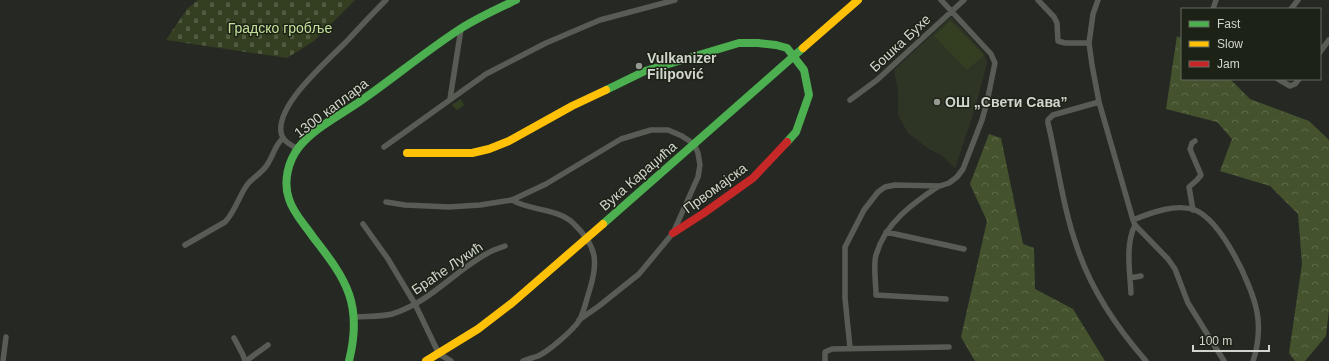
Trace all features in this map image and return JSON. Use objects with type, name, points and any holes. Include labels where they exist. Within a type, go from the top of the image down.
[{"type":"street","points":[[298,149],[286,142],[283,138],[281,130],[283,118],[295,97],[320,68],[386,0]]},
{"type":"street","name":"1300 каплара","points":[[349,361],[355,334],[355,317],[350,297],[340,274],[296,212],[289,199],[287,188],[291,161],[298,149],[313,135],[461,29],[516,0]]},
{"type":"street","points":[[384,147],[486,74],[546,43],[600,20],[675,0]]},
{"type":"street","name":"Вука Караџића","points":[[426,361],[440,354],[478,329],[507,307],[858,0]]},
{"type":"street","points":[[941,0],[991,54],[995,63],[987,102],[982,120],[963,169],[957,177],[949,183],[940,186],[920,198],[899,217],[884,235],[876,256],[876,295],[946,299]]},
{"type":"street","name":"Бошка Бухе","points":[[850,100],[877,80],[964,0]]},
{"type":"street","points":[[1038,0],[1054,17],[1057,23],[1058,41],[1065,43],[1089,43]]},
{"type":"street","points":[[1098,0],[1093,14],[1089,43],[1094,78],[1099,102],[1134,222],[1175,268],[1188,303],[1224,361]]},
{"type":"street","points":[[1292,8],[1298,0]]},
{"type":"street","points":[[450,99],[461,29]]},
{"type":"street","points":[[1321,51],[1329,40]]},
{"type":"street","points":[[407,153],[452,154],[489,149],[509,141],[572,106],[645,71],[739,43],[776,45],[787,48],[794,57]]},
{"type":"street","name":"Првомајска","points":[[673,233],[753,178],[796,132],[809,95],[804,70],[794,57]]},
{"type":"street","points":[[1280,80],[1290,86],[1295,84],[1298,80]]},
{"type":"street","points":[[1099,102],[1053,115],[1048,120],[1048,123],[1067,209],[1078,250],[1093,284],[1108,310],[1128,340],[1146,361]]},
{"type":"street","points":[[386,202],[405,205],[450,207],[480,205],[512,200],[546,184],[621,139],[651,130],[668,130],[682,136],[694,144],[698,153],[700,165],[698,177],[673,233],[639,274],[579,320]]},
{"type":"street","name":"1300 каплара","points":[[185,245],[228,219],[250,180],[268,164],[277,145],[283,138]]},
{"type":"street","points":[[1193,210],[1189,186],[1198,180],[1201,175],[1190,149],[1192,143],[1195,141]]},
{"type":"street","points":[[850,348],[845,298],[845,247],[864,210],[878,192],[885,187],[895,185],[940,186]]},
{"type":"street","points":[[512,200],[518,204],[557,214],[572,222],[587,237],[594,252],[595,270],[587,299],[579,320],[571,331],[548,349],[538,356],[523,361]]},
{"type":"street","points":[[1134,222],[1157,211],[1169,208],[1193,210],[1207,218],[1220,233],[1243,272],[1258,313],[1257,341],[1253,361]]},
{"type":"street","points":[[1131,293],[1130,243],[1134,222]]},
{"type":"street","points":[[363,224],[388,259],[415,304],[440,354],[451,361]]},
{"type":"street","points":[[886,232],[964,250]]},
{"type":"street","name":"Браће Лукић","points":[[355,317],[390,314],[415,304],[435,293],[468,266],[488,253],[505,246]]},
{"type":"street","points":[[1130,278],[1141,276]]},
{"type":"street","points":[[3,361],[6,337]]},
{"type":"street","points":[[234,338],[245,361],[268,345]]},
{"type":"street","points":[[826,361],[825,352],[832,349],[950,347]]},
{"type":"shaded area","name":"ОШ „Свети Сава”","points":[[951,17],[984,53],[987,63],[974,112],[955,168],[943,156],[929,149],[908,133],[898,115],[898,91],[894,70]]},
{"type":"green space","name":"Градско гробље","points":[[198,0],[355,0],[314,41],[287,58],[166,40],[187,9]]},
{"type":"green space","points":[[950,21],[984,55],[967,70],[934,36]]},
{"type":"green space","points":[[1177,36],[1181,38],[1181,80],[1231,80],[1250,99],[1309,121],[1329,140],[1329,309],[1326,336],[1305,361],[1295,361],[1289,353],[1302,264],[1298,214],[1270,186],[1220,171],[1232,139],[1217,122],[1166,109]]},
{"type":"green space","points":[[461,99],[464,105],[457,110],[452,105]]},
{"type":"green space","points":[[989,134],[1001,138],[1023,244],[1034,248],[1035,289],[1073,309],[1105,361],[975,361],[961,337],[987,221],[970,184]]},
{"type":"traffic: fast","points":[[349,361],[353,341],[354,324],[353,308],[349,294],[335,267],[293,209],[286,186],[289,165],[299,147],[313,133],[354,106],[460,29],[516,0]]},
{"type":"traffic: fast","points":[[606,90],[645,71],[739,43],[758,43],[787,48],[804,70],[809,95],[796,132],[787,142]]},
{"type":"traffic: fast","points":[[603,224],[803,48]]},
{"type":"traffic: slow","points":[[803,48],[858,0]]},
{"type":"traffic: slow","points":[[407,153],[472,153],[489,149],[509,141],[572,106],[606,90]]},
{"type":"traffic: slow","points":[[426,361],[478,329],[512,303],[603,224]]},
{"type":"traffic: jam","points":[[673,233],[753,178],[787,142]]},
{"type":"place","name":"Vulkanizer Filipović","points":[[639,66]]},
{"type":"place","name":"ОШ „Свети Сава”","points":[[937,102]]}]
